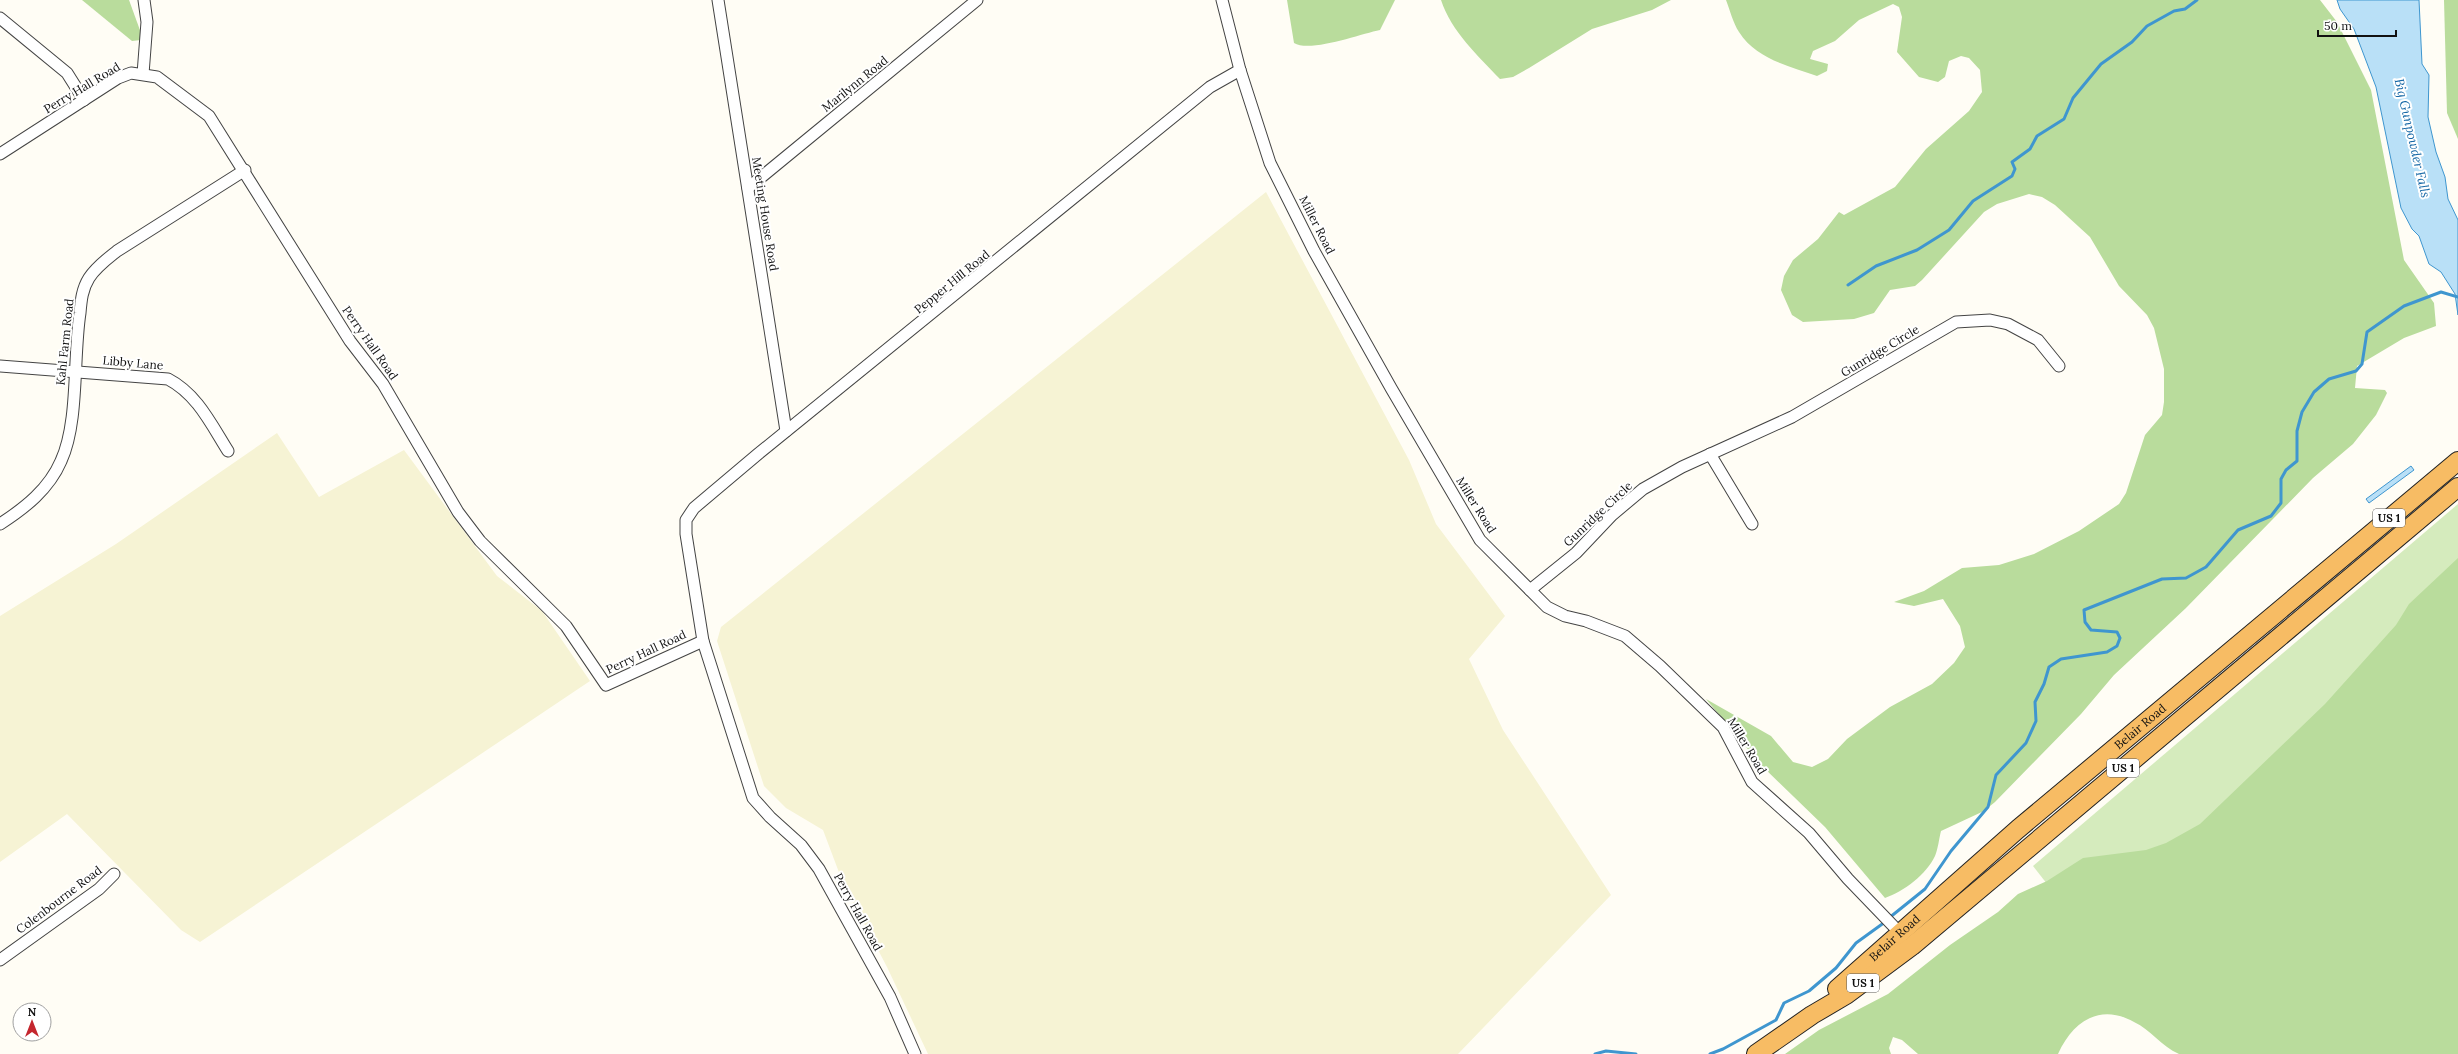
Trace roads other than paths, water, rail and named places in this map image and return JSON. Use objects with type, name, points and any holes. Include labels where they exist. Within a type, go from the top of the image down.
[{"type":"highway","name":"Belair Road","points":[[1756,1054],[1812,1015],[1846,996],[1897,930],[2458,461]]},
{"type":"highway","name":"Belair Road","points":[[1897,930],[2458,487]]},
{"type":"street","points":[[143,74],[147,22],[144,0]]},
{"type":"street","name":"Meeting House Road","points":[[718,0],[786,431]]},
{"type":"street","name":"Marilynn Road","points":[[748,188],[977,0]]},
{"type":"street","name":"Miller Road","points":[[1222,0],[1240,70],[1270,163],[1314,251],[1480,540],[1548,607],[1565,616],[1586,620],[1611,630],[1637,645],[1723,727],[1752,782],[1808,833],[1848,879],[1897,930]]},
{"type":"street","points":[[0,18],[67,73],[84,100]]},
{"type":"street","name":"Pepper Hill Road","points":[[686,520],[694,508],[786,431],[1210,87],[1240,70]]},
{"type":"street","name":"Perry Hall Road","points":[[0,154],[118,78],[131,73],[157,77],[209,116],[350,341],[383,384],[458,512],[480,541],[566,626],[606,685],[703,641]]},
{"type":"street","name":"Kahl Farm Road","points":[[0,524],[29,504],[41,492],[61,461],[71,423],[74,371],[83,291],[95,271],[117,251],[244,170]]},
{"type":"street","name":"Gunridge Circle","points":[[1530,590],[1576,552],[1612,515],[1643,489],[1676,470],[1792,417],[1956,322],[1990,320],[2008,324],[2038,340],[2060,366]]},
{"type":"street","name":"Libby Lane","points":[[0,366],[156,377],[172,382],[195,399],[228,451]]},
{"type":"street","points":[[1710,454],[1752,524]]},
{"type":"street","name":"Perry Hall Road","points":[[686,520],[686,548],[703,641],[753,798],[770,817],[800,845],[819,869],[886,991],[915,1054]]},
{"type":"street","name":"Colenbourne Road","points":[[0,960],[99,889],[114,874]]},
{"type":"water","name":"Big Gunpowder Falls","points":[[2337,0],[2419,0],[2422,64],[2429,75],[2428,117],[2436,152],[2445,177],[2448,199],[2458,220],[2458,315],[2455,294],[2441,272],[2429,264],[2419,236],[2412,229],[2401,208],[2376,87],[2354,29],[2340,9]]},
{"type":"water","points":[[2411,466],[2414,470],[2369,503],[2366,499]]},
{"type":"waterway","points":[[1848,285],[1876,266],[1917,250],[1949,230],[1973,201],[2012,176],[2015,169],[2012,162],[2030,149],[2037,136],[2064,119],[2073,98],[2101,64],[2132,42],[2147,26],[2174,11],[2185,9],[2197,0]]},
{"type":"waterway","points":[[1889,918],[1925,889],[1951,851],[1988,807],[1996,775],[2026,743],[2036,721],[2035,702],[2044,684],[2049,667],[2061,659],[2107,652],[2117,646],[2120,638],[2117,632],[2091,630],[2085,622],[2084,610],[2162,579],[2186,578],[2206,567],[2238,530],[2271,516],[2281,503],[2281,479],[2286,470],[2297,461],[2297,431],[2302,412],[2314,392],[2329,379],[2356,371],[2362,364],[2367,332],[2404,306],[2441,292],[2458,297]]},
{"type":"waterway","points":[[1710,1054],[1723,1049],[1776,1020],[1784,1003],[1809,991],[1836,968],[1856,943],[1885,922]]},
{"type":"waterway","points":[[1595,1054],[1606,1051],[1636,1054]]}]
